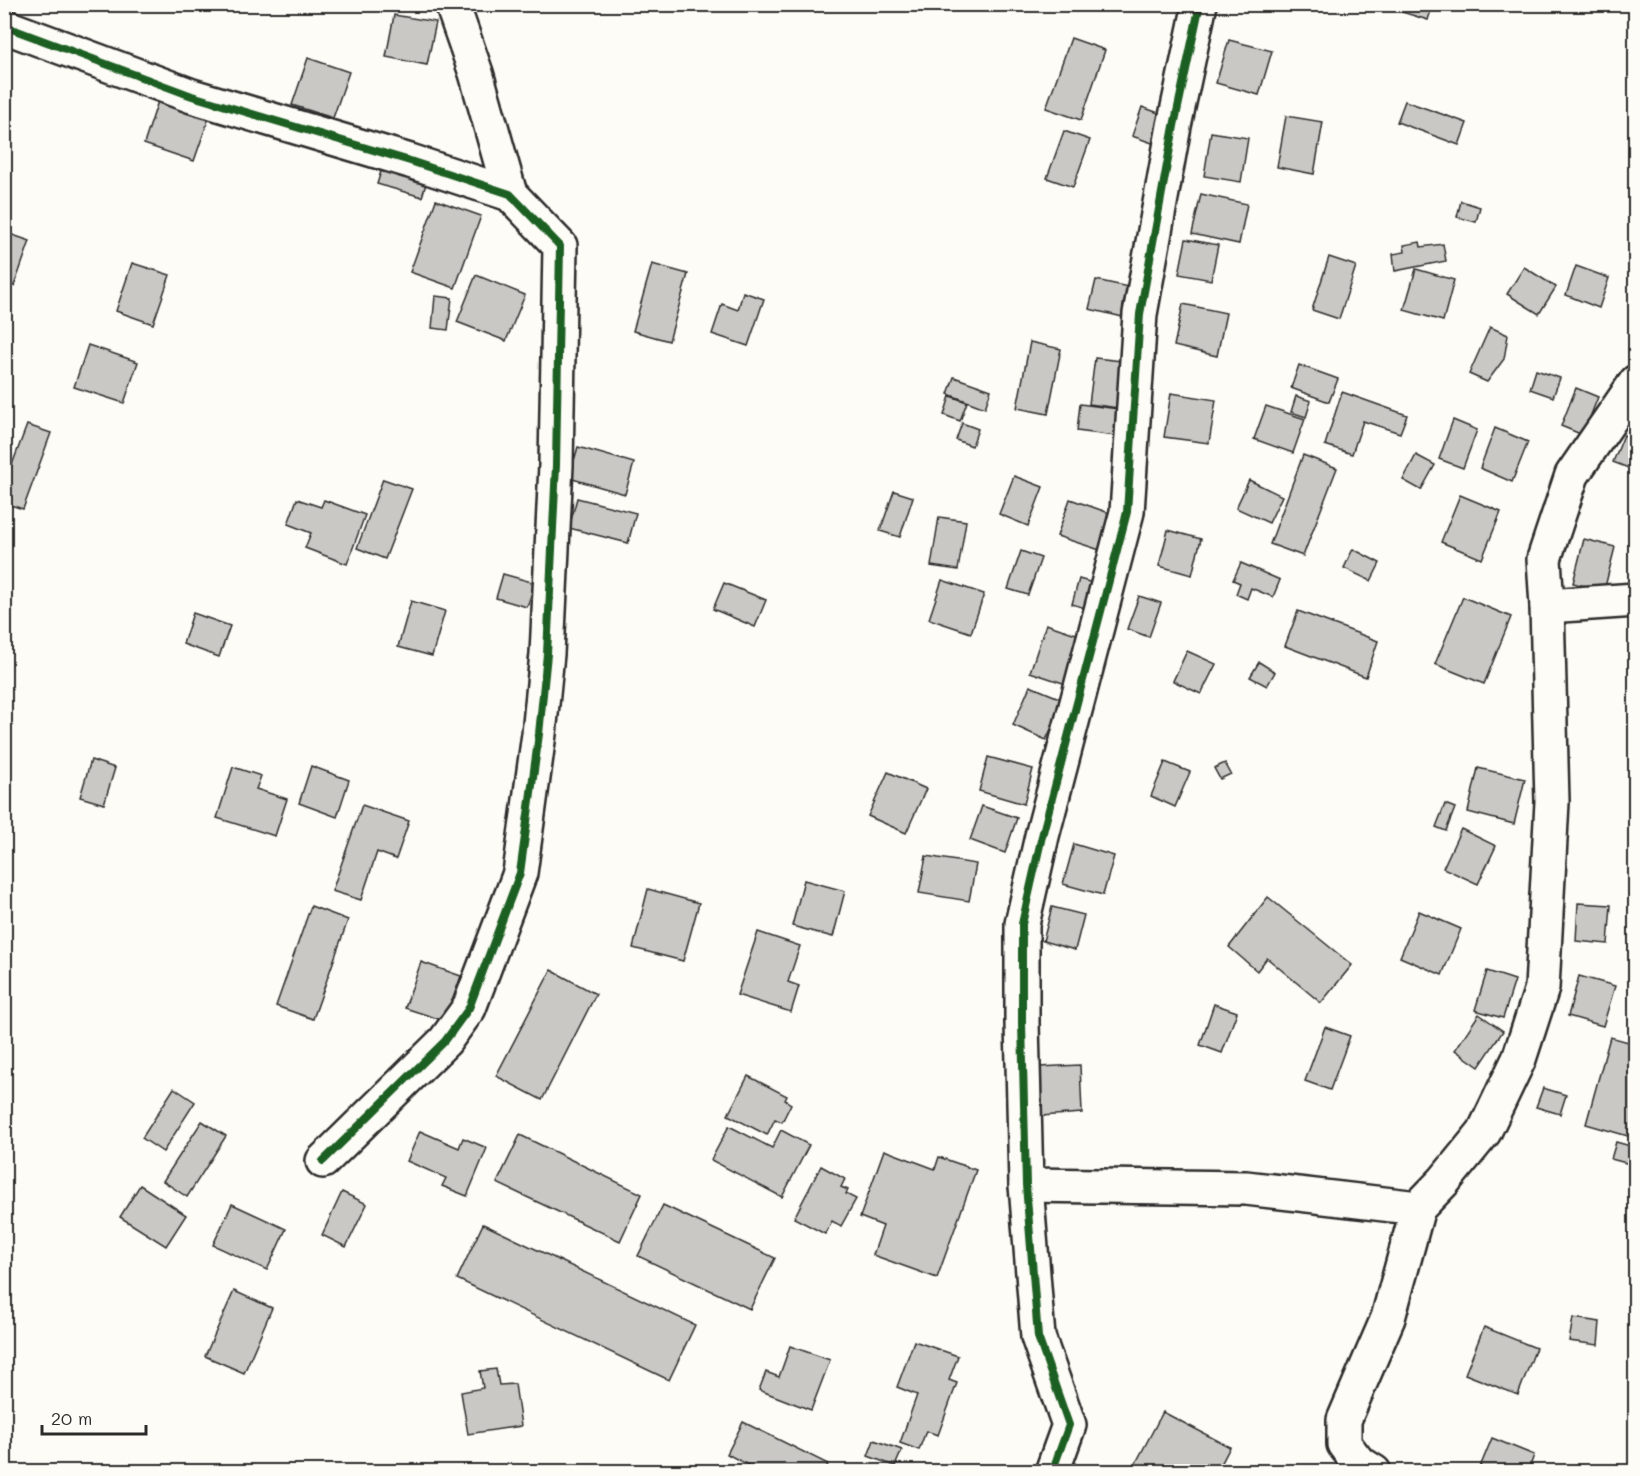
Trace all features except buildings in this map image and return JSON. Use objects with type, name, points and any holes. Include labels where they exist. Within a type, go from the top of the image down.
[{"type":"street","points":[[452,4],[476,74],[510,194]]},
{"type":"street","points":[[1052,1472],[1069,1425],[1038,1337],[1026,1185],[1022,924],[1042,836],[1127,512],[1140,314],[1174,126],[1200,4]]},
{"type":"street","points":[[4,26],[192,96],[411,161],[510,194],[560,246],[556,465],[547,654],[540,734],[520,873],[470,1008],[445,1041],[323,1161]]},
{"type":"street","points":[[1374,1472],[1358,1462],[1344,1444],[1344,1420],[1388,1318],[1418,1208],[1444,1181],[1484,1132],[1519,1059],[1542,988],[1552,802],[1544,559],[1572,475],[1635,382]]},
{"type":"street","points":[[1547,606],[1635,600]]},
{"type":"street","points":[[1026,1185],[1246,1188],[1418,1208]]},
{"type":"cycle path","points":[[1052,1472],[1069,1425],[1038,1337],[1026,1185],[1022,924],[1042,836],[1127,512],[1140,314],[1174,126],[1200,4]]},
{"type":"cycle path","points":[[4,26],[192,96],[410,161],[510,194],[560,246],[556,465],[547,654],[539,734],[520,873],[469,1008],[445,1041],[323,1161]]}]
